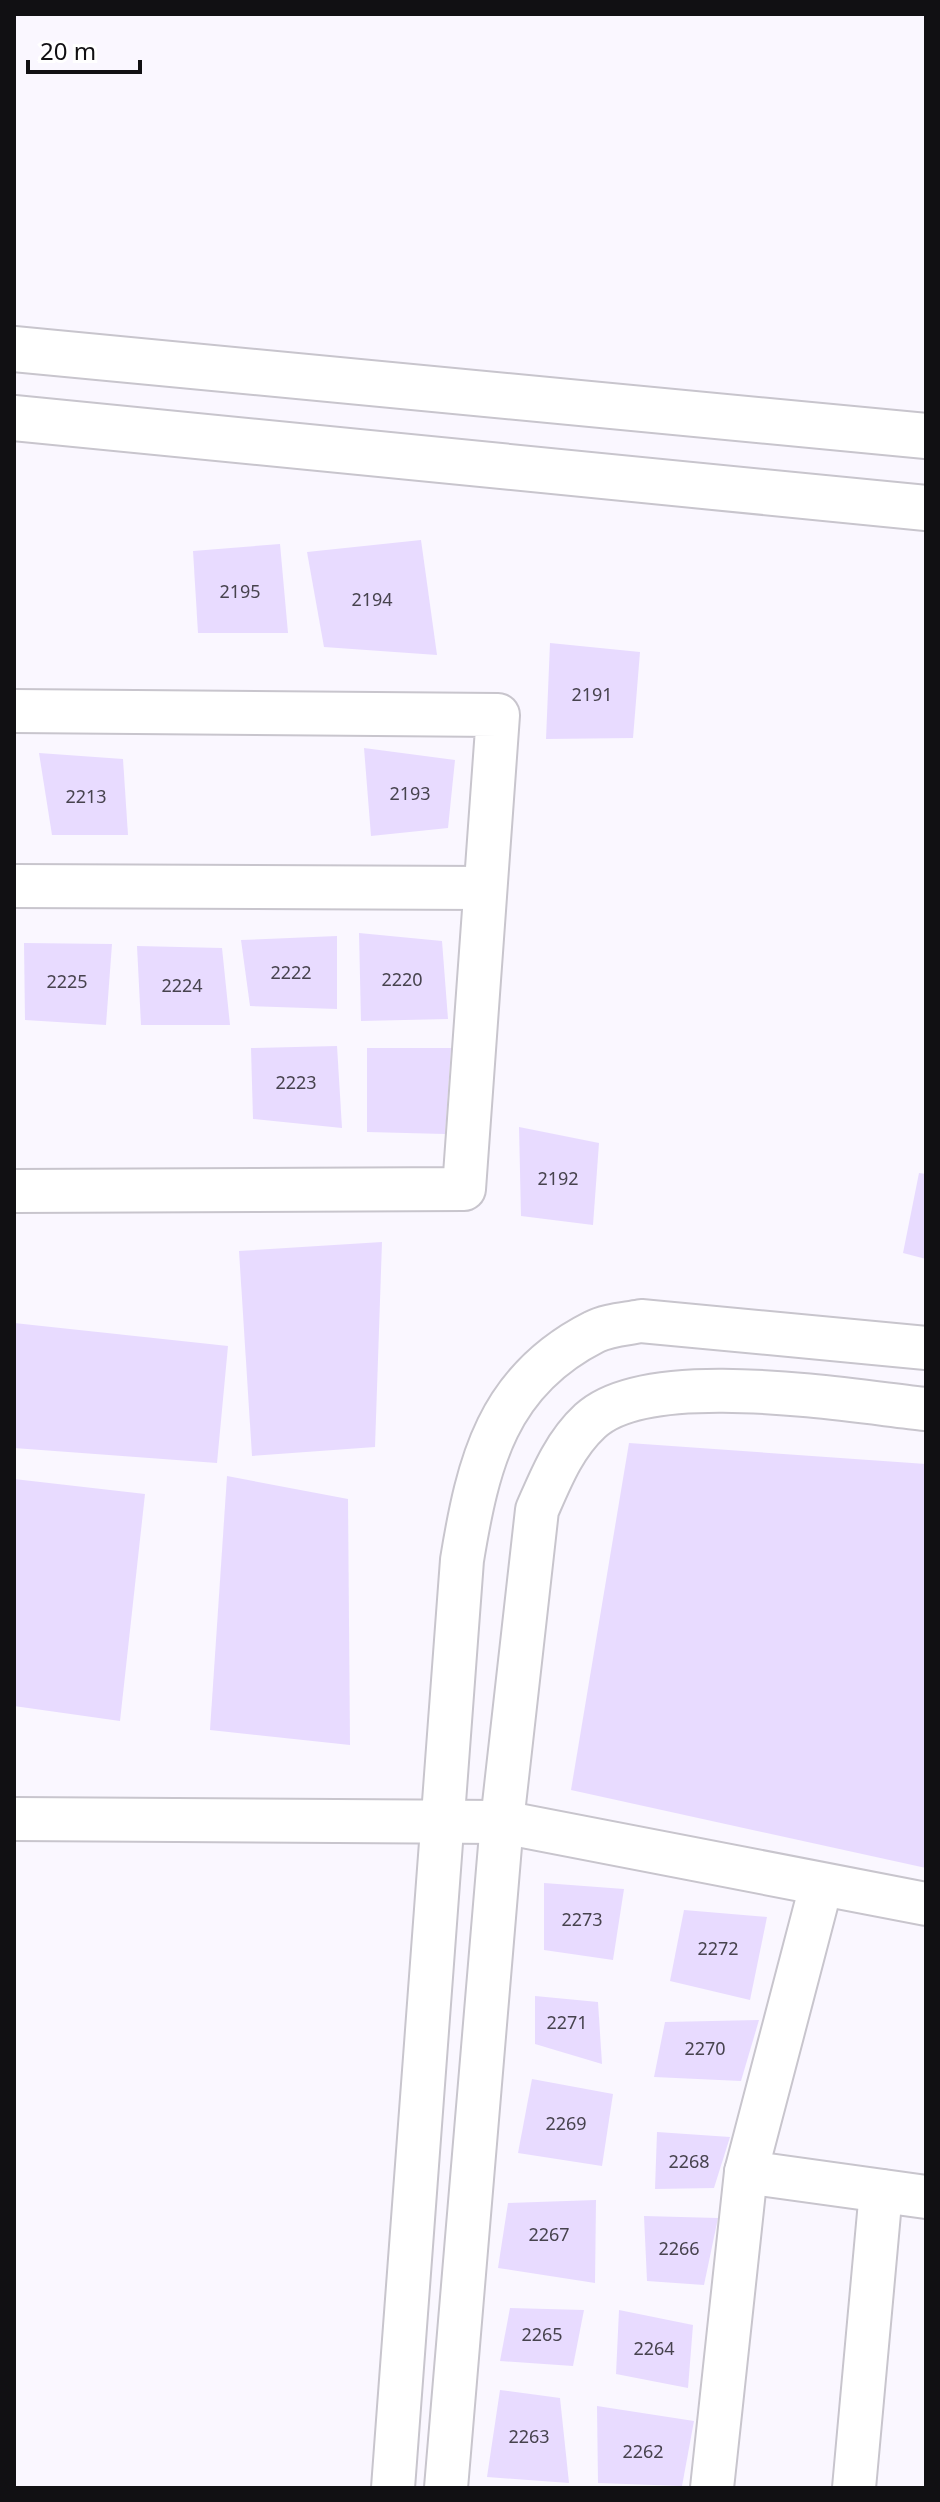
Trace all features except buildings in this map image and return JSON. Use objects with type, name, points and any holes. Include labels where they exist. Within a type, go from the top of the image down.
[{"type":"main road","points":[[14,349],[926,436]]},
{"type":"main road","points":[[14,418],[926,508]]},
{"type":"street","points":[[14,711],[498,715],[464,1189],[14,1191]]},
{"type":"street","points":[[14,886],[485,888]]},
{"type":"street","points":[[393,2488],[462,1560],[474,1487],[493,1432],[517,1395],[556,1356],[596,1331],[641,1321],[926,1348]]},
{"type":"street","points":[[446,2488],[502,1822],[537,1510],[557,1462],[591,1419],[634,1400],[681,1391],[730,1390],[926,1409]]},
{"type":"street","points":[[14,1819],[502,1822],[926,1904]]},
{"type":"street","points":[[712,2488],[746,2172],[821,1886]]},
{"type":"street","points":[[746,2172],[926,2197]]},
{"type":"street","points":[[854,2488],[881,2191]]}]
